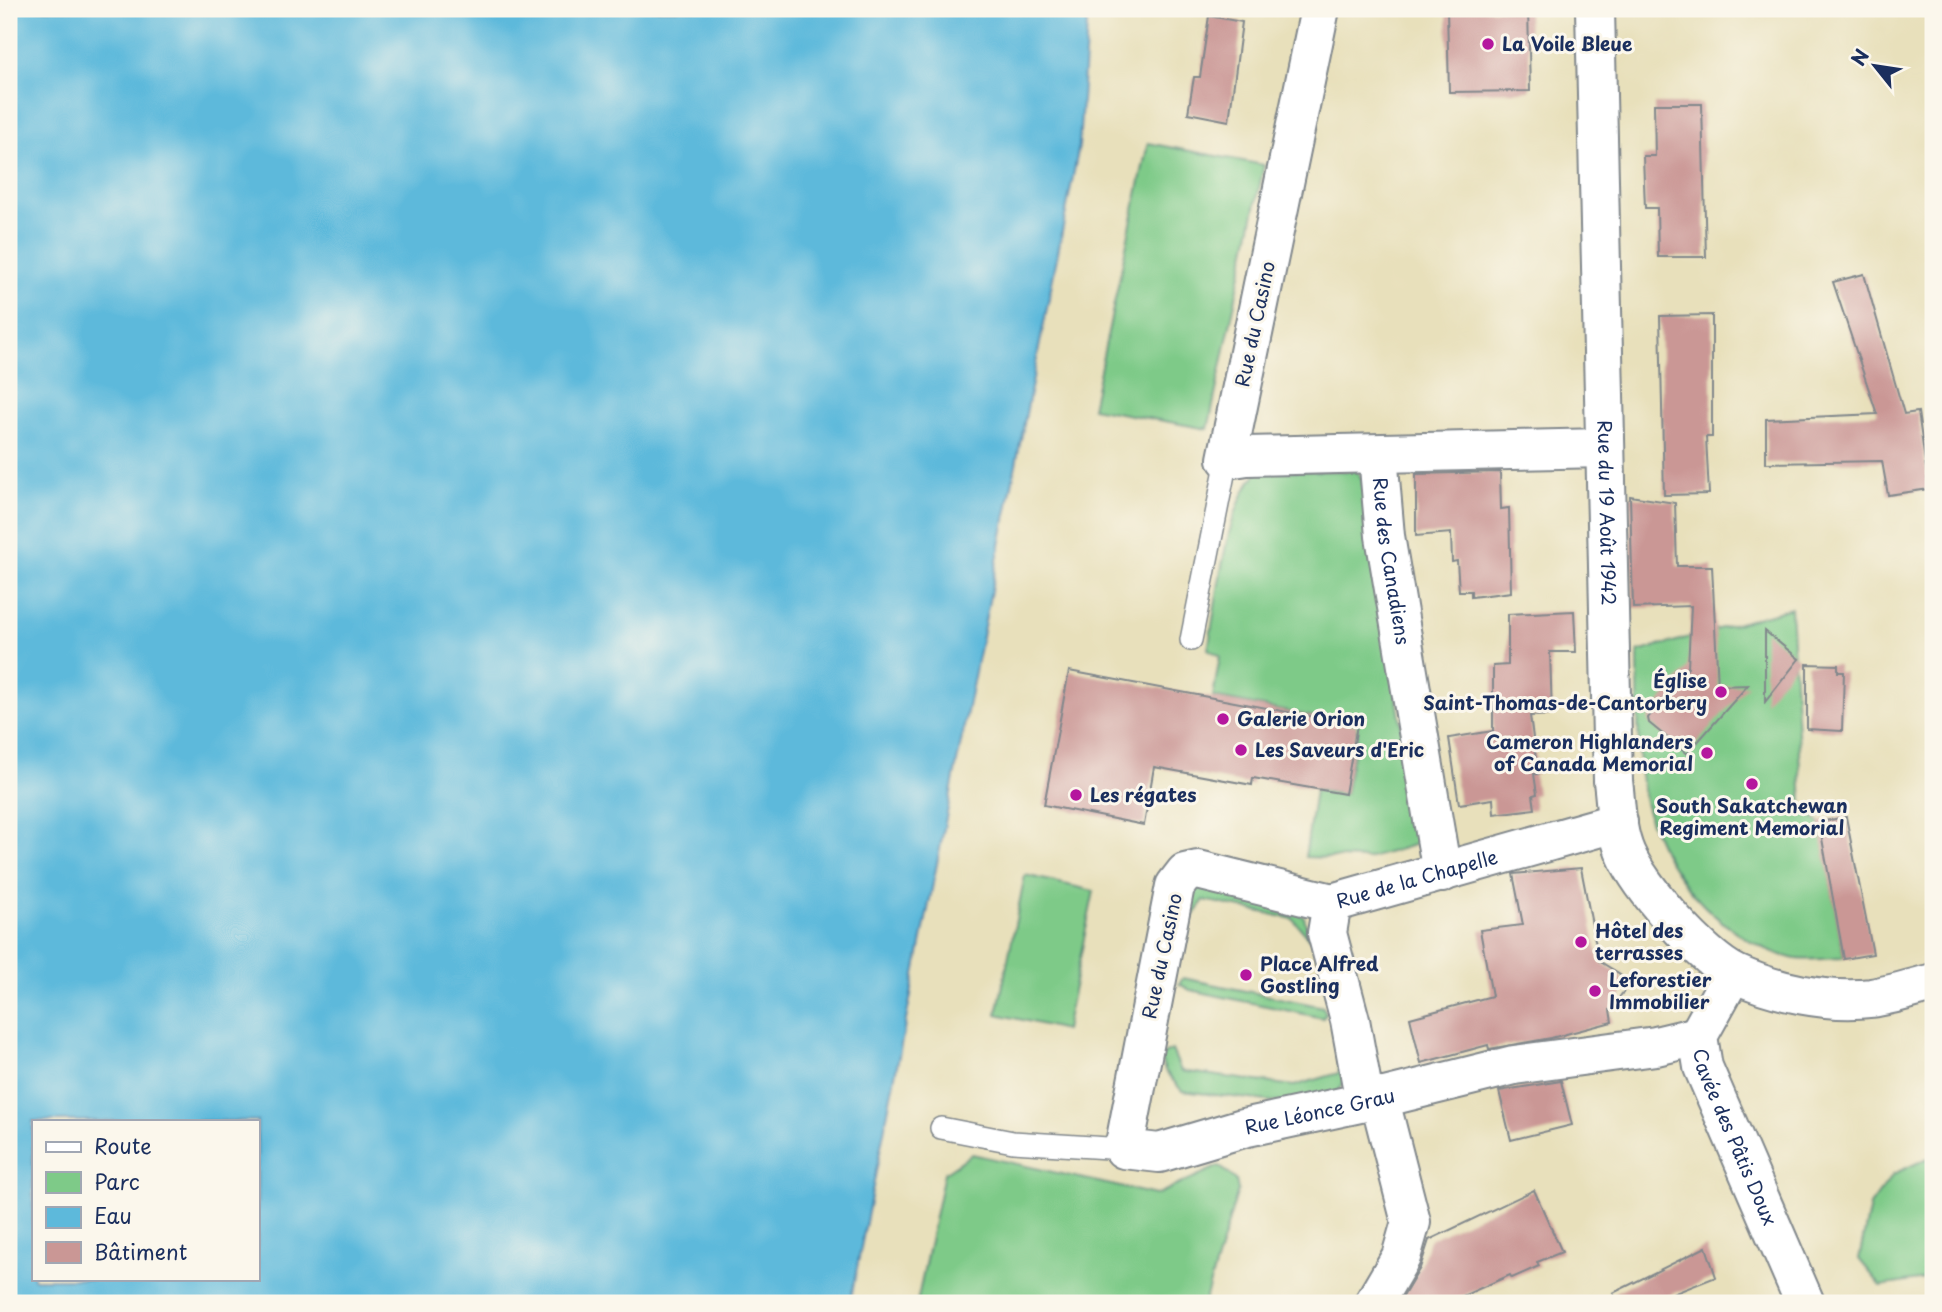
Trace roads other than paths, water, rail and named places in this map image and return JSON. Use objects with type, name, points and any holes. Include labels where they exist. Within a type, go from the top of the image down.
[{"type":"street","name":"Rue du Casino","points":[[1227,459],[1320,9]]},
{"type":"street","name":"Rue du 19 Août 1942","points":[[1595,9],[1603,448],[1613,781],[1625,853],[1642,881],[1699,945],[1734,973],[1776,989],[1834,998],[1871,998],[1933,983]]},
{"type":"street","points":[[1227,459],[1247,456],[1603,448]]},
{"type":"street","name":"Rue des Canadiens","points":[[1378,455],[1384,536],[1442,873]]},
{"type":"street","name":"Rue de la Chapelle","points":[[1374,1303],[1401,1257],[1410,1222],[1372,1100],[1327,933],[1332,903],[1618,822]]},
{"type":"street","name":"Rue du Casino","points":[[1124,1149],[1175,887],[1185,873],[1198,870],[1332,903]]},
{"type":"street","name":"Cavée des Pâtis Doux","points":[[1734,973],[1698,1036],[1703,1067],[1805,1303]]},
{"type":"street","name":"Rue Léonce Grau","points":[[1124,1149],[1159,1153],[1243,1128],[1514,1065],[1656,1046],[1698,1036]]},
{"type":"lane","name":"Rue du Casino","points":[[1191,640],[1227,459]]},
{"type":"lane","name":"Rue Léonce Grau","points":[[941,1128],[1013,1142],[1124,1149]]},
{"type":"water","points":[[9,9],[1088,9],[1079,146],[850,1303],[9,1303]]},
{"type":"place","name":"La Voile Bleue","points":[[1488,44]]},
{"type":"place","name":"Église Saint-Thomas-de-Cantorbery","points":[[1721,692]]},
{"type":"place","name":"Galerie Orion","points":[[1223,719]]},
{"type":"place","name":"Les Saveurs d'Eric","points":[[1241,750]]},
{"type":"place","name":"Cameron Highlanders of Canada Memorial","points":[[1707,753]]},
{"type":"place","name":"South Sakatchewan Regiment Memorial","points":[[1752,784]]},
{"type":"place","name":"Les régates","points":[[1076,795]]},
{"type":"place","name":"Hôtel des terrasses","points":[[1581,942]]},
{"type":"place","name":"Place Alfred Gostling","points":[[1246,975]]},
{"type":"place","name":"Leforestier Immobilier","points":[[1595,991]]}]
